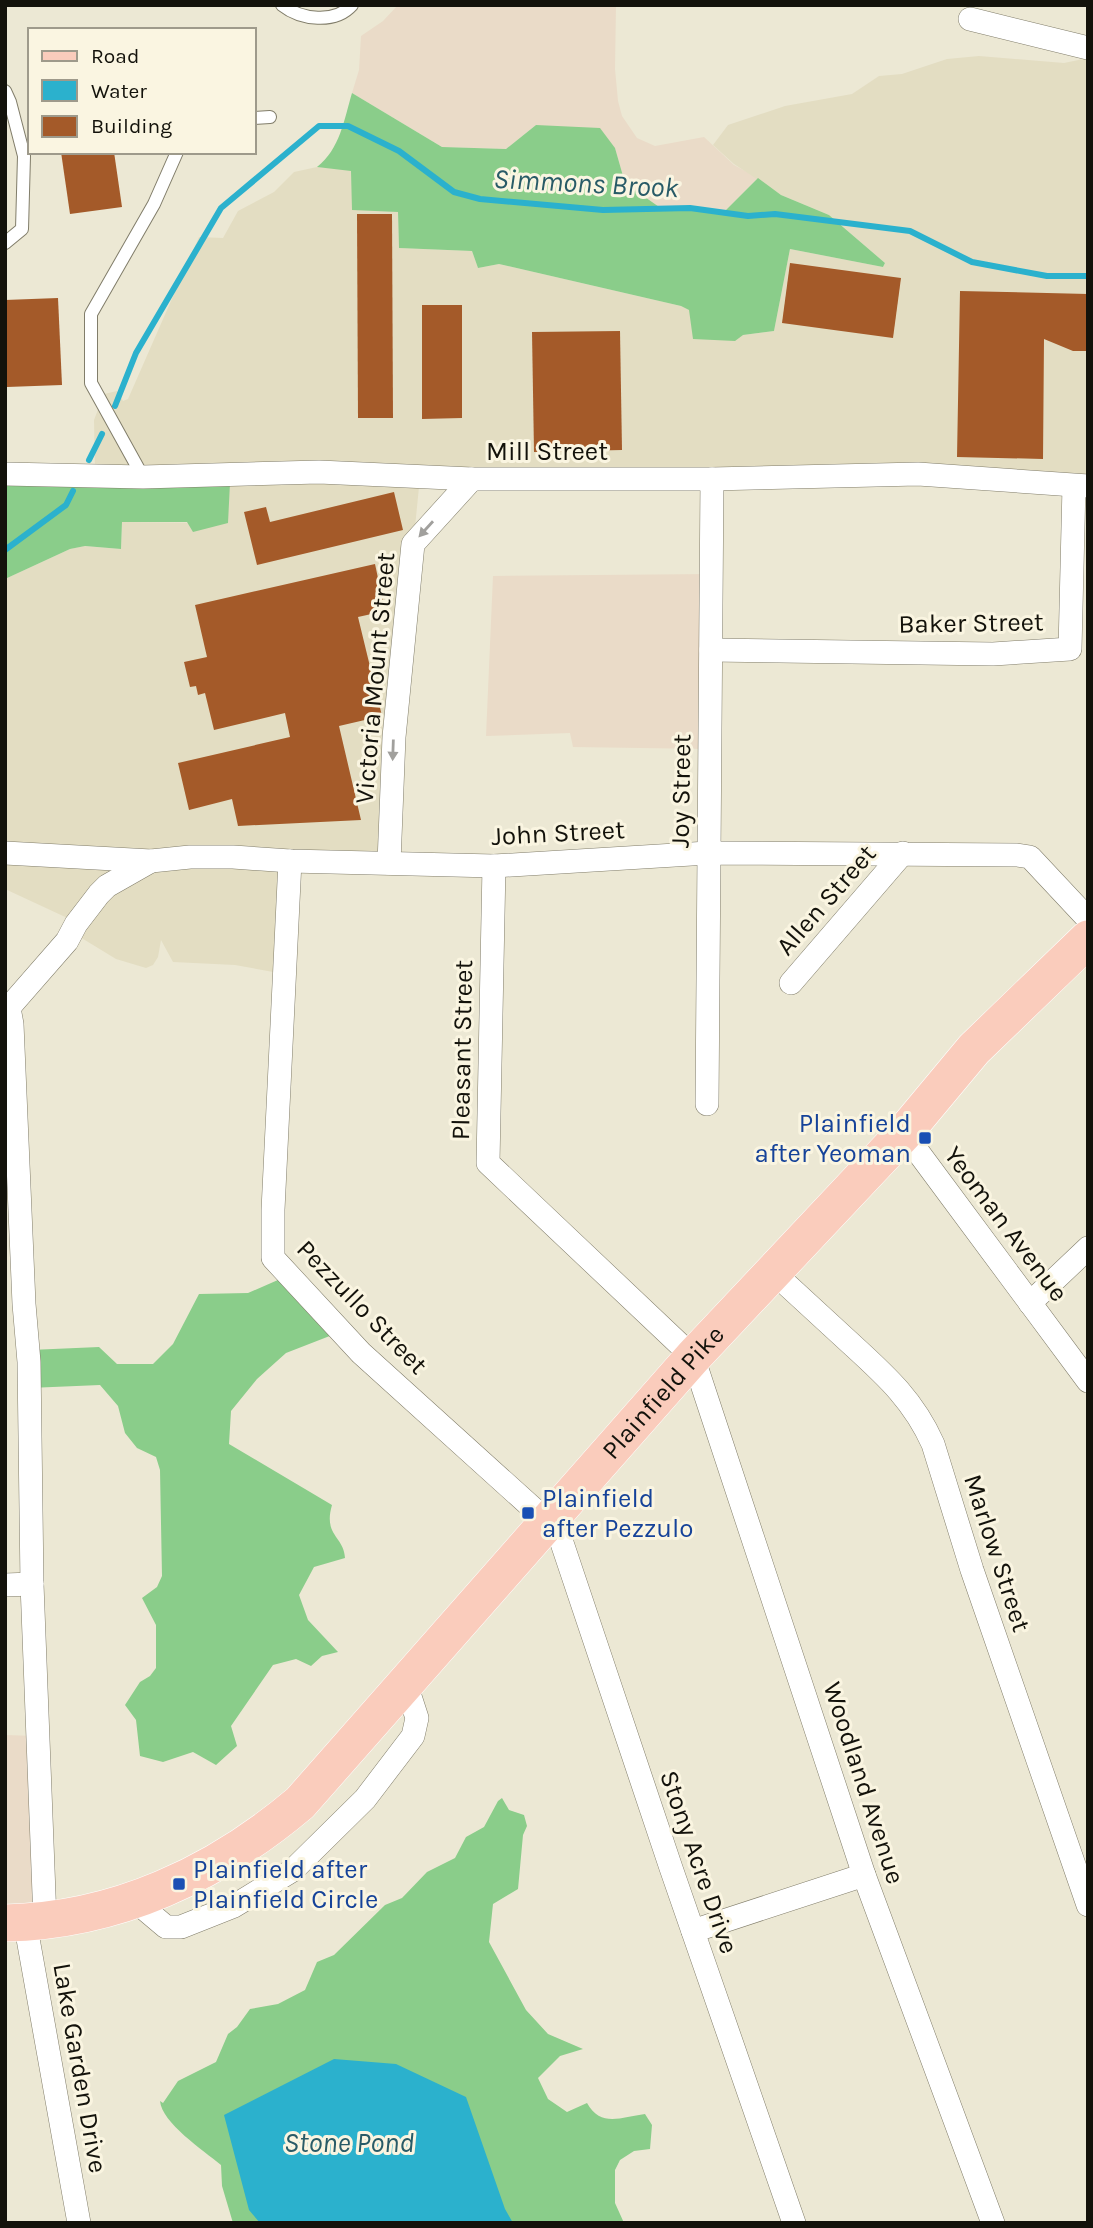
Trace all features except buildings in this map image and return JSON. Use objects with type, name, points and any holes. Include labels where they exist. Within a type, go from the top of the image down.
[{"type":"main road","name":"Plainfield Pike","points":[[25,1922],[79,1916],[120,1906],[208,1868],[264,1833],[300,1803],[693,1357],[904,1133],[974,1049],[1088,939]]},
{"type":"street","points":[[970,19],[1088,48]]},
{"type":"street","name":"Mill Street","points":[[5,474],[142,477],[319,472],[472,479],[712,479],[918,474],[1081,486]]},
{"type":"street","name":"Victoria Mount Street","points":[[389,863],[394,737],[413,544],[472,479]]},
{"type":"street","name":"Joy Street","points":[[707,1104],[712,479]]},
{"type":"street","name":"Baker Street","points":[[711,650],[993,654],[1070,649],[1081,486]]},
{"type":"street","name":"John Street","points":[[5,853],[151,860],[201,857],[290,862],[494,866],[708,853],[1030,856],[1088,919]]},
{"type":"street","name":"Allen Street","points":[[791,983],[902,853]]},
{"type":"street","points":[[7,1010],[67,941],[76,924],[99,894],[107,886],[151,860]]},
{"type":"street","name":"Pezzullo Street","points":[[290,862],[273,1258],[361,1353],[548,1522]]},
{"type":"street","name":"Pleasant Street","points":[[494,866],[488,1163],[693,1357]]},
{"type":"street","name":"Lake Garden Drive","points":[[7,1010],[12,1024],[29,1362],[37,1765],[25,1922],[79,2223]]},
{"type":"street","name":"Yeoman Avenue","points":[[904,1133],[1088,1381]]},
{"type":"street","points":[[1030,1303],[1088,1248]]},
{"type":"street","name":"Marlow Street","points":[[773,1272],[889,1377],[911,1402],[925,1424],[972,1570],[1088,1905]]},
{"type":"street","name":"Woodland Avenue","points":[[693,1357],[864,1875],[993,2223]]},
{"type":"street","name":"Stony Acre Drive","points":[[548,1522],[558,1531],[794,2223]]},
{"type":"street","points":[[5,1585],[32,1584]]},
{"type":"street","points":[[693,1931],[864,1875]]},
{"type":"lane","points":[[282,5],[289,11],[317,18],[338,17],[352,5]]},
{"type":"lane","points":[[5,91],[24,156],[22,229],[5,243]]},
{"type":"lane","points":[[256,118],[270,117]]},
{"type":"lane","points":[[142,477],[91,383],[91,314],[153,204],[176,154]]},
{"type":"shaded area","points":[[398,5],[616,5],[615,69],[618,101],[622,116],[637,138],[655,146],[704,137],[734,165],[758,178],[725,211],[662,209],[625,183],[615,148],[536,125],[506,149],[442,147],[352,93],[359,70],[361,36],[383,21]]},
{"type":"shaded area","points":[[979,56],[1064,63],[1088,58],[1088,484],[419,487],[394,738],[391,854],[302,861],[284,974],[235,965],[173,962],[161,940],[158,957],[153,965],[146,968],[116,959],[75,934],[76,922],[5,889],[5,579],[70,549],[84,546],[121,549],[122,522],[228,523],[95,472],[94,420],[104,394],[117,391],[123,401],[128,399],[199,237],[223,238],[238,211],[274,192],[294,172],[317,167],[351,170],[398,212],[399,248],[472,251],[478,268],[499,264],[681,306],[743,335],[774,331],[790,249],[883,267],[885,263],[829,215],[781,195],[734,164],[713,145],[728,125],[785,106],[852,94],[879,76],[902,74],[947,59]]},
{"type":"shaded area","points":[[712,574],[708,749],[573,747],[570,733],[486,736],[493,576]]},
{"type":"shaded area","points":[[5,1735],[36,1736],[45,1916],[5,1921]]},
{"type":"green space","points":[[352,93],[442,147],[506,149],[536,125],[600,128],[615,148],[625,183],[662,209],[725,211],[758,178],[781,195],[829,215],[885,263],[883,267],[790,249],[774,331],[743,335],[735,341],[693,339],[689,310],[681,306],[499,264],[478,268],[472,251],[399,248],[398,212],[352,210],[351,171],[317,167],[336,143]]},
{"type":"green space","points":[[5,473],[230,483],[228,523],[193,532],[187,522],[122,522],[121,549],[85,546],[70,549],[5,579]]},
{"type":"green space","points":[[287,1276],[340,1332],[286,1353],[257,1379],[231,1411],[229,1444],[332,1505],[330,1523],[345,1558],[314,1567],[299,1595],[308,1620],[338,1652],[322,1656],[311,1666],[296,1659],[273,1665],[231,1726],[237,1746],[216,1765],[193,1752],[163,1762],[140,1756],[136,1720],[125,1705],[140,1682],[156,1668],[156,1625],[142,1598],[157,1587],[162,1576],[160,1470],[156,1457],[137,1448],[125,1433],[118,1406],[100,1385],[29,1388],[30,1350],[99,1347],[117,1364],[153,1364],[173,1344],[199,1294],[248,1293]]},
{"type":"green space","points":[[502,1798],[509,1810],[524,1815],[527,1826],[523,1835],[518,1889],[493,1904],[489,1942],[526,2010],[548,2034],[583,2049],[560,2056],[538,2078],[548,2099],[567,2112],[587,2103],[599,2116],[612,2119],[645,2114],[652,2125],[650,2149],[634,2151],[620,2160],[615,2170],[615,2203],[624,2223],[233,2223],[222,2186],[221,2165],[175,2127],[162,2109],[160,2101],[163,2103],[178,2081],[216,2062],[228,2034],[237,2027],[250,2009],[278,2004],[305,1990],[317,1962],[334,1955],[385,1905],[402,1898],[427,1872],[455,1858],[466,1837],[484,1827]]},
{"type":"water","name":"Stone Pond","points":[[334,2059],[396,2064],[466,2097],[505,2209],[513,2223],[260,2223],[249,2210],[224,2115]]},
{"type":"waterway","name":"Simmons Brook","points":[[115,406],[136,353],[221,208],[319,126],[348,126],[399,151],[454,192],[480,199],[603,210],[690,208],[748,216],[775,214],[910,231],[972,262],[1047,276],[1088,276]]},
{"type":"waterway","name":"Simmons Brook","points":[[89,460],[102,434]]},
{"type":"waterway","name":"Simmons Brook","points":[[5,550],[66,505],[73,491]]},
{"type":"place","name":"Plainfield after Yeoman","points":[[925,1138]]},
{"type":"place","name":"Plainfield after Pezzulo","points":[[528,1513]]},
{"type":"place","name":"Plainfield after Plainfield Circle","points":[[179,1884]]}]
